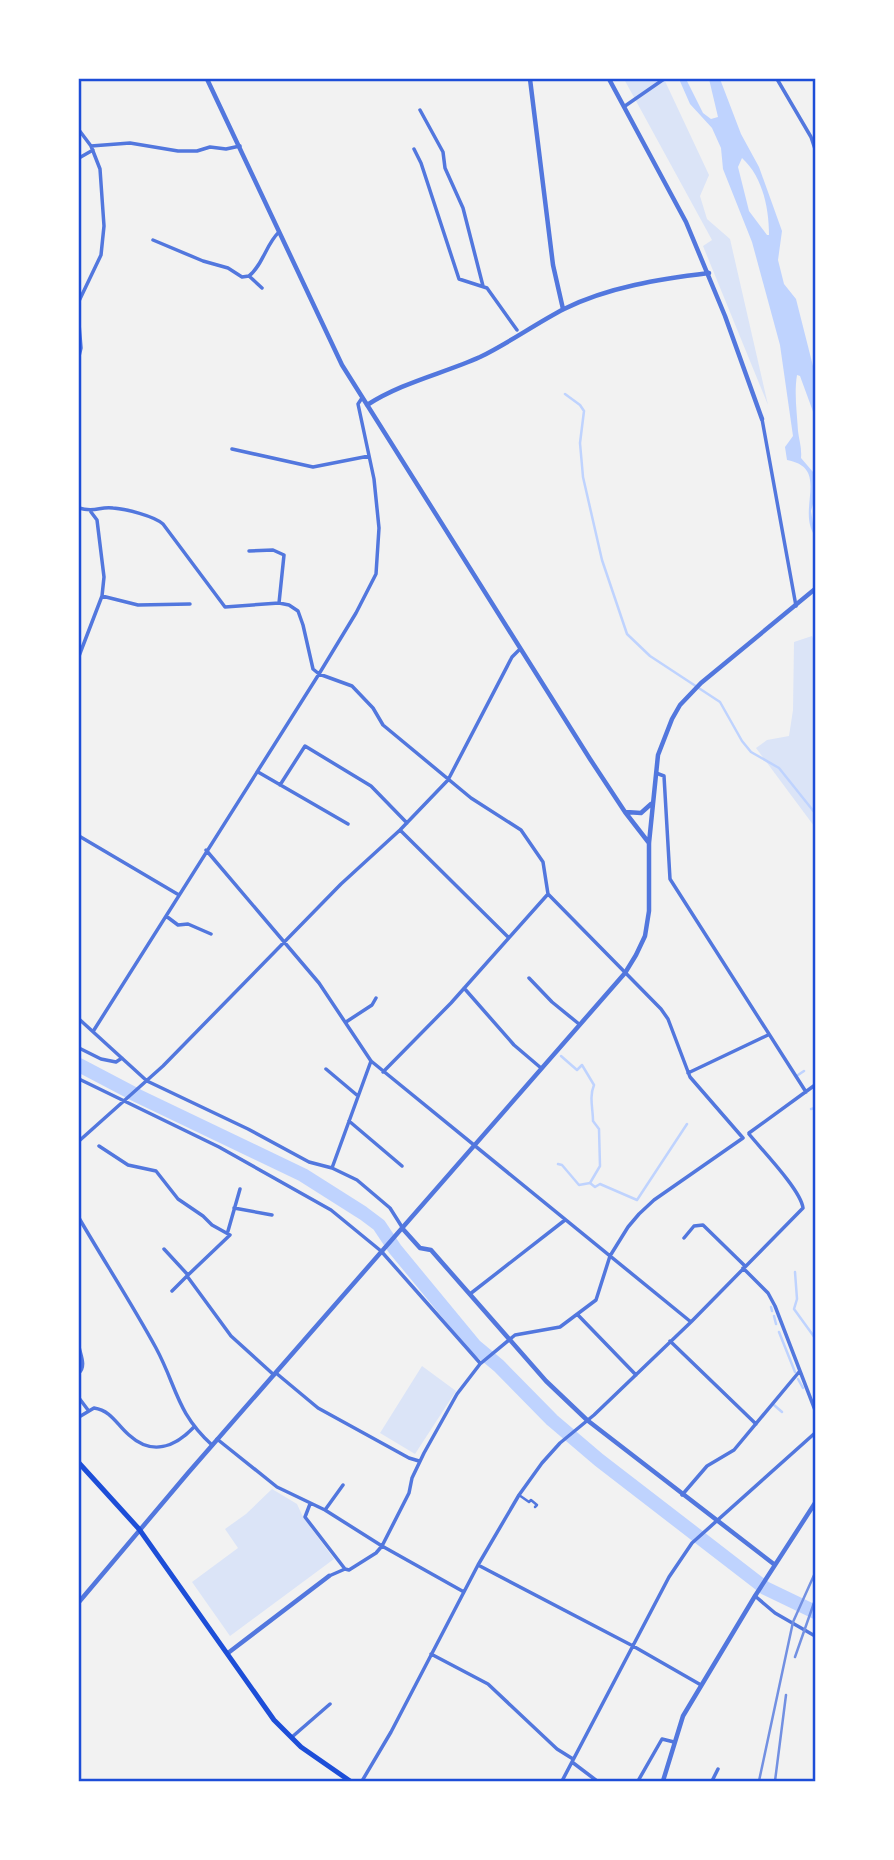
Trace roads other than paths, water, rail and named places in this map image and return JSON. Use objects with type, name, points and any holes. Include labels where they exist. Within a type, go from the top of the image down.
[{"type":"main road","points":[[79,1463],[139,1529],[228,1653],[254,1695],[291,1737],[317,1760],[350,1781]]},
{"type":"street","points":[[207,79],[342,365],[520,649],[625,812],[649,843]]},
{"type":"street","points":[[530,79],[553,265],[563,309]]},
{"type":"street","points":[[610,79],[686,222],[709,273],[762,419],[796,606]]},
{"type":"street","points":[[625,106],[664,79]]},
{"type":"street","points":[[777,79],[811,136],[815,149]]},
{"type":"street","points":[[420,110],[443,152],[445,168],[463,208],[483,286]]},
{"type":"street","points":[[79,130],[92,148],[100,169],[104,240],[101,255],[79,301]]},
{"type":"street","points":[[79,158],[92,148],[130,143],[178,151],[240,146]]},
{"type":"street","points":[[414,149],[447,239],[456,273],[462,281],[483,286],[490,291],[517,330]]},
{"type":"street","points":[[153,240],[203,261],[228,268],[242,277],[254,272],[279,232]]},
{"type":"street","points":[[367,405],[400,386],[480,357],[563,309],[607,293],[663,279],[709,273]]},
{"type":"street","points":[[249,276],[262,288]]},
{"type":"street","points":[[79,324],[79,356]]},
{"type":"street","points":[[94,1030],[356,614],[376,575],[379,528],[374,479],[358,404],[362,398]]},
{"type":"street","points":[[232,449],[313,467],[369,456]]},
{"type":"street","points":[[79,508],[91,512],[111,507],[156,518],[225,607],[279,603],[298,611],[313,669],[318,674],[352,686],[373,708],[383,725],[448,780],[521,830],[543,862],[548,894],[668,1019],[688,1073],[743,1138]]},
{"type":"street","points":[[79,656],[80,647],[102,596],[104,576],[97,520],[91,512]]},
{"type":"street","points":[[249,551],[273,550],[284,555],[279,603]]},
{"type":"street","points":[[79,1602],[139,1529],[625,973],[645,936],[649,911],[649,843],[658,755],[680,705],[701,683],[815,589]]},
{"type":"street","points":[[102,596],[138,605],[190,604]]},
{"type":"street","points":[[79,1141],[147,1081],[341,884],[400,830],[448,780],[512,657],[520,649]]},
{"type":"street","points":[[280,785],[304,747],[371,786],[407,823]]},
{"type":"street","points":[[258,772],[348,824]]},
{"type":"street","points":[[656,773],[664,776],[670,878],[806,1093]]},
{"type":"street","points":[[625,812],[641,813],[652,803]]},
{"type":"street","points":[[400,830],[508,937]]},
{"type":"street","points":[[79,836],[179,895]]},
{"type":"street","points":[[206,850],[319,983],[370,1061],[691,1322]]},
{"type":"street","points":[[383,1072],[407,1050],[548,894]]},
{"type":"street","points":[[166,916],[178,925],[188,924],[211,934]]},
{"type":"street","points":[[529,978],[579,1024]]},
{"type":"street","points":[[464,988],[514,1045],[541,1069]]},
{"type":"street","points":[[346,1022],[372,1005],[376,998]]},
{"type":"street","points":[[79,1019],[147,1081],[248,1129],[309,1162],[332,1168],[357,1180],[390,1208],[400,1229],[420,1248],[431,1250],[546,1381],[587,1420],[775,1565]]},
{"type":"street","points":[[688,1073],[768,1035]]},
{"type":"street","points":[[79,1048],[101,1059],[116,1062],[122,1057]]},
{"type":"street","points":[[332,1168],[370,1061]]},
{"type":"street","points":[[326,1069],[358,1097]]},
{"type":"street","points":[[79,1079],[229,1152],[331,1210],[383,1249],[482,1363]]},
{"type":"street","points":[[228,1653],[329,1576],[345,1569],[349,1570],[376,1553],[409,1493],[419,1461],[457,1394],[482,1363],[521,1332],[560,1327],[596,1300],[610,1256],[628,1227],[654,1200],[815,1085]]},
{"type":"street","points":[[349,1121],[402,1166]]},
{"type":"street","points":[[362,1781],[391,1732],[478,1565],[541,1463],[691,1322],[803,1208],[803,1203],[789,1182],[748,1134]]},
{"type":"street","points":[[99,1146],[128,1165],[156,1171],[178,1199],[212,1225],[228,1231]]},
{"type":"street","points":[[172,1291],[230,1235],[228,1231],[240,1189]]},
{"type":"street","points":[[234,1208],[272,1215]]},
{"type":"street","points":[[79,1218],[157,1349],[181,1408],[194,1427],[212,1445]]},
{"type":"street","points":[[470,1294],[565,1220]]},
{"type":"street","points":[[684,1238],[694,1226],[703,1225],[768,1293],[815,1410]]},
{"type":"street","points":[[164,1249],[187,1275],[230,1336],[275,1374],[318,1408],[419,1461]]},
{"type":"street","points":[[577,1314],[636,1375]]},
{"type":"street","points":[[670,1341],[756,1424]]},
{"type":"street","points":[[79,1347],[83,1363],[79,1373]]},
{"type":"street","points":[[682,1495],[707,1466],[734,1450],[799,1372]]},
{"type":"street","points":[[79,1398],[88,1410]]},
{"type":"street","points":[[79,1417],[88,1410],[97,1409],[112,1415],[132,1438],[151,1447],[180,1441],[194,1427]]},
{"type":"street","points":[[562,1781],[669,1577],[692,1543],[815,1433]]},
{"type":"street","points":[[218,1439],[277,1487],[325,1510],[464,1592]]},
{"type":"street","points":[[325,1510],[343,1485]]},
{"type":"street","points":[[519,1495],[529,1502],[531,1500],[537,1505],[535,1507]]},
{"type":"street","points":[[663,1781],[683,1716],[756,1594],[815,1503]]},
{"type":"street","points":[[310,1504],[305,1517],[345,1569]]},
{"type":"street","points":[[478,1565],[633,1646],[701,1685]]},
{"type":"street","points":[[756,1594],[775,1613],[815,1636]]},
{"type":"street","points":[[432,1654],[488,1684],[557,1749],[597,1781]]},
{"type":"street","points":[[291,1737],[330,1704]]},
{"type":"street","points":[[638,1781],[662,1739],[674,1742]]},
{"type":"street","points":[[712,1781],[718,1769]]},
{"type":"water","points":[[679,79],[686,79],[703,113],[711,119],[718,117],[709,79],[720,79],[741,134],[759,167],[782,231],[778,260],[784,284],[796,299],[815,374],[815,417],[800,376],[797,375],[796,396],[801,458],[813,472],[815,479],[815,497],[811,511],[815,536],[810,525],[810,480],[807,471],[800,464],[787,460],[785,447],[793,436],[780,345],[752,242],[723,169],[721,148],[712,128],[690,104]],"holes":[[[742,158],[763,194],[769,235],[749,211],[738,167]]]},
{"type":"waterway","points":[[565,394],[584,411],[580,443],[583,477],[602,560],[627,634],[650,656],[720,702],[751,752],[779,768],[815,813]]},
{"type":"waterway","points":[[561,1056],[577,1070],[582,1065],[594,1085],[593,1121],[599,1129],[600,1166],[590,1183],[595,1187],[600,1184],[637,1200],[687,1124]]},
{"type":"waterway","points":[[79,1065],[303,1175],[363,1213],[379,1225],[395,1249],[475,1346],[499,1366],[552,1420],[599,1460],[765,1588],[815,1612]]},
{"type":"waterway","points":[[798,1075],[804,1071]]},
{"type":"waterway","points":[[811,1109],[815,1108]]},
{"type":"waterway","points":[[558,1164],[562,1165],[579,1185],[590,1183]]},
{"type":"waterway","points":[[795,1272],[797,1299],[794,1309],[815,1338]]},
{"type":"waterway","points":[[771,1307],[772,1311]]},
{"type":"waterway","points":[[774,1316],[776,1324]]},
{"type":"waterway","points":[[779,1332],[795,1372]]},
{"type":"waterway","points":[[798,1379],[803,1388]]},
{"type":"waterway","points":[[774,1405],[782,1412]]},
{"type":"railway","points":[[759,1781],[793,1622],[815,1573]]},
{"type":"railway","points":[[795,1657],[815,1600]]},
{"type":"railway","points":[[775,1781],[786,1695]]}]
